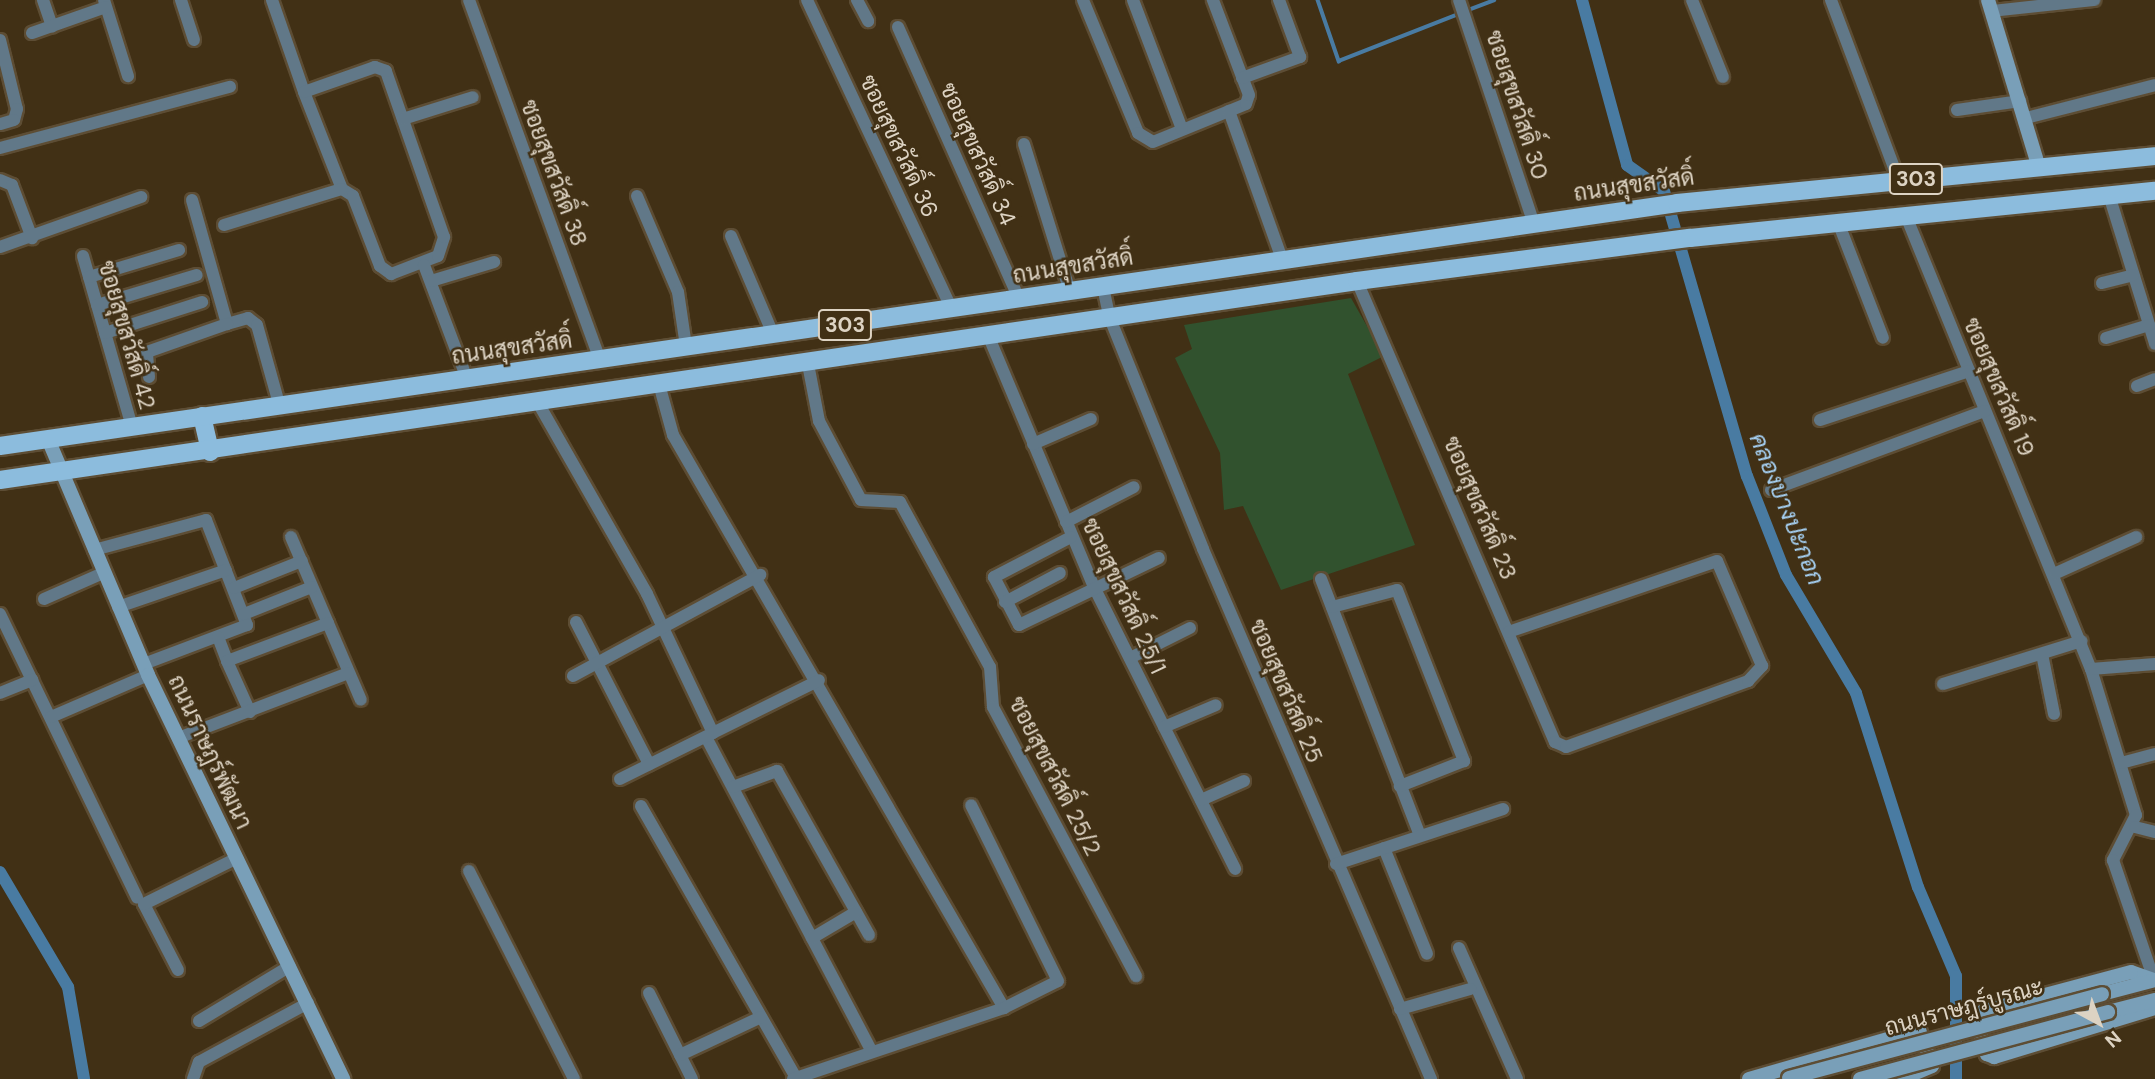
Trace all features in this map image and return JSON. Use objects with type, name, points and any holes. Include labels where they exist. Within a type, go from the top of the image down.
[{"type":"main road","points":[[1990,5],[2039,168]]},
{"type":"main road","name":"ถนนสุขสวัสดิ์","points":[[0,446],[1677,203],[2155,156]]},
{"type":"main road","name":"303","points":[[0,480],[211,452],[537,401],[808,364],[1109,316],[1357,281],[1690,238],[2155,191]]},
{"type":"main road","points":[[202,416],[211,452]]},
{"type":"main road","name":"ถนนราษฎร์พัฒนา","points":[[48,439],[146,669],[343,1079]]},
{"type":"main road","points":[[2155,980],[2131,972],[1982,1012],[1976,1021],[1987,1054],[1994,1057],[2155,1008]]},
{"type":"main road","name":"ถนนราษฎร์บูรณะ","points":[[1787,1078],[2155,980]]},
{"type":"main road","name":"ถนนราษฎร์บูรณะ","points":[[1860,1079],[2155,1000]]},
{"type":"main road","points":[[1749,1079],[1919,1030],[1932,1066],[1900,1079]]},
{"type":"street","points":[[43,0],[52,26]]},
{"type":"street","points":[[180,0],[194,40]]},
{"type":"street","points":[[272,0],[304,92],[342,189],[353,196],[385,272],[424,265],[438,256],[444,237],[403,119],[382,68],[304,92]]},
{"type":"street","name":"ซอยสุขสวัสดิ์ 38","points":[[469,0],[600,360]]},
{"type":"street","points":[[857,0],[868,21]]},
{"type":"street","points":[[1083,0],[1138,133],[1153,142],[1246,104],[1242,78],[1213,0]]},
{"type":"street","points":[[1133,0],[1182,129]]},
{"type":"street","points":[[1242,78],[1300,57],[1279,0]]},
{"type":"street","points":[[1692,0],[1723,77]]},
{"type":"street","points":[[1831,0],[1899,181]]},
{"type":"street","points":[[1990,5],[2094,0]]},
{"type":"street","name":"ซอยสุขสวัสดิ์ 36","points":[[812,1],[952,310]]},
{"type":"street","points":[[32,33],[105,4],[128,76]]},
{"type":"street","name":"ซอยสุขสวัสดิ์ 30","points":[[1462,7],[1534,224]]},
{"type":"street","name":"ซอยสุขสวัสดิ์ 34","points":[[898,27],[1019,299]]},
{"type":"street","points":[[0,40],[17,116],[1,124]]},
{"type":"street","points":[[2026,118],[2155,85]]},
{"type":"street","points":[[0,148],[230,87]]},
{"type":"street","points":[[403,119],[473,97]]},
{"type":"street","points":[[1957,110],[2020,101]]},
{"type":"street","points":[[1229,111],[1282,259]]},
{"type":"street","points":[[1024,144],[1070,292]]},
{"type":"street","points":[[0,180],[12,185],[32,238]]},
{"type":"street","points":[[224,225],[342,189]]},
{"type":"street","points":[[2109,195],[2155,344]]},
{"type":"street","points":[[637,196],[678,292],[685,346]]},
{"type":"street","points":[[0,247],[32,238],[141,197]]},
{"type":"street","points":[[191,200],[227,324]]},
{"type":"street","name":"ซอยสุขสวัสดิ์ 19","points":[[1906,216],[2082,640],[2121,763],[2135,827]]},
{"type":"street","points":[[1838,222],[1883,338]]},
{"type":"street","points":[[731,236],[773,334]]},
{"type":"street","points":[[89,277],[179,250]]},
{"type":"street","name":"ซอยสุขสวัสดิ์ 42","points":[[83,256],[132,426]]},
{"type":"street","points":[[431,281],[494,262]]},
{"type":"street","points":[[424,265],[467,379]]},
{"type":"street","points":[[97,305],[197,275]]},
{"type":"street","points":[[2102,283],[2133,275]]},
{"type":"street","name":"ซอยสุขสวัสดิ์ 23","points":[[1357,281],[1555,742],[1566,747],[1759,676],[1762,666],[1721,565],[1710,561],[1509,632]]},
{"type":"street","name":"ซอยสุขสวัสดิ์ 25","points":[[1103,287],[1109,316],[1336,864],[1431,1079]]},
{"type":"street","points":[[105,332],[202,302]]},
{"type":"street","points":[[149,377],[147,352],[248,318],[257,325],[279,404]]},
{"type":"street","points":[[2106,338],[2149,325]]},
{"type":"street","name":"ซอยสุขสวัสดิ์ 25/1","points":[[988,335],[1071,537],[1235,869]]},
{"type":"street","name":"ซอยสุขสวัสดิ์ 25/2","points":[[808,364],[819,421],[861,500],[900,502],[990,667],[993,707],[1136,976]]},
{"type":"street","points":[[1820,420],[1969,371]]},
{"type":"street","points":[[2137,386],[2155,379]]},
{"type":"street","points":[[659,384],[673,435],[760,575],[1004,1008]]},
{"type":"street","points":[[537,401],[663,626],[733,787],[870,1048]]},
{"type":"street","points":[[1771,490],[1985,411]]},
{"type":"street","points":[[1033,444],[1091,419]]},
{"type":"street","points":[[1066,522],[1134,487]]},
{"type":"street","points":[[51,717],[146,669],[218,636],[244,628],[244,614],[202,517],[94,550]]},
{"type":"street","points":[[291,537],[361,701]]},
{"type":"street","points":[[1071,537],[995,575],[1005,601],[1022,625],[1159,558]]},
{"type":"street","points":[[2056,573],[2136,537]]},
{"type":"street","points":[[234,588],[302,561]]},
{"type":"street","points":[[118,607],[226,570]]},
{"type":"street","points":[[44,599],[103,573]]},
{"type":"street","points":[[1005,601],[1060,573]]},
{"type":"street","points":[[573,676],[760,575]]},
{"type":"street","points":[[1321,579],[1420,836]]},
{"type":"street","points":[[244,614],[312,587]]},
{"type":"street","points":[[1332,607],[1398,590],[1440,697],[1464,761],[1400,786]]},
{"type":"street","points":[[0,614],[136,898]]},
{"type":"street","points":[[576,622],[649,764]]},
{"type":"street","points":[[227,662],[328,623]]},
{"type":"street","points":[[1130,658],[1190,628]]},
{"type":"street","points":[[218,636],[250,712]]},
{"type":"street","points":[[1943,684],[2082,640]]},
{"type":"street","points":[[2042,654],[2054,714]]},
{"type":"street","points":[[2091,669],[2155,664]]},
{"type":"street","points":[[178,738],[348,674]]},
{"type":"street","points":[[0,692],[33,680]]},
{"type":"street","points":[[620,779],[819,680]]},
{"type":"street","points":[[1164,727],[1216,705]]},
{"type":"street","points":[[2121,763],[2155,754]]},
{"type":"street","points":[[733,787],[777,771],[869,935]]},
{"type":"street","points":[[1200,800],[1244,781]]},
{"type":"street","points":[[641,806],[794,1078],[870,1048],[1004,1008],[1051,987],[1059,972],[971,805]]},
{"type":"street","points":[[1336,864],[1503,809]]},
{"type":"street","points":[[2155,832],[2135,827],[2113,860],[2155,980]]},
{"type":"street","points":[[1384,848],[1427,954]]},
{"type":"street","points":[[178,970],[144,904],[235,859]]},
{"type":"street","points":[[469,871],[574,1079]]},
{"type":"street","points":[[812,938],[856,912]]},
{"type":"street","points":[[1459,948],[1517,1079]]},
{"type":"street","points":[[199,1021],[290,966]]},
{"type":"street","points":[[1400,1009],[1469,989]]},
{"type":"street","points":[[649,993],[692,1079]]},
{"type":"street","points":[[193,1079],[199,1062],[308,1003]]},
{"type":"street","points":[[680,1055],[761,1017]]},
{"type":"green space","points":[[1351,298],[1384,356],[1348,374],[1415,545],[1281,590],[1243,506],[1224,510],[1220,453],[1175,358],[1192,349],[1184,325]]},
{"type":"waterway","points":[[1318,0],[1339,61],[1459,14]]},
{"type":"waterway","points":[[1466,11],[1494,0]]},
{"type":"waterway","name":"คลองบางปะกอก","points":[[1582,0],[1627,165],[1664,191],[1747,476],[1786,575],[1856,693],[1918,887],[1956,976],[1956,1079]]},
{"type":"waterway","points":[[0,872],[68,987],[84,1079]]}]
